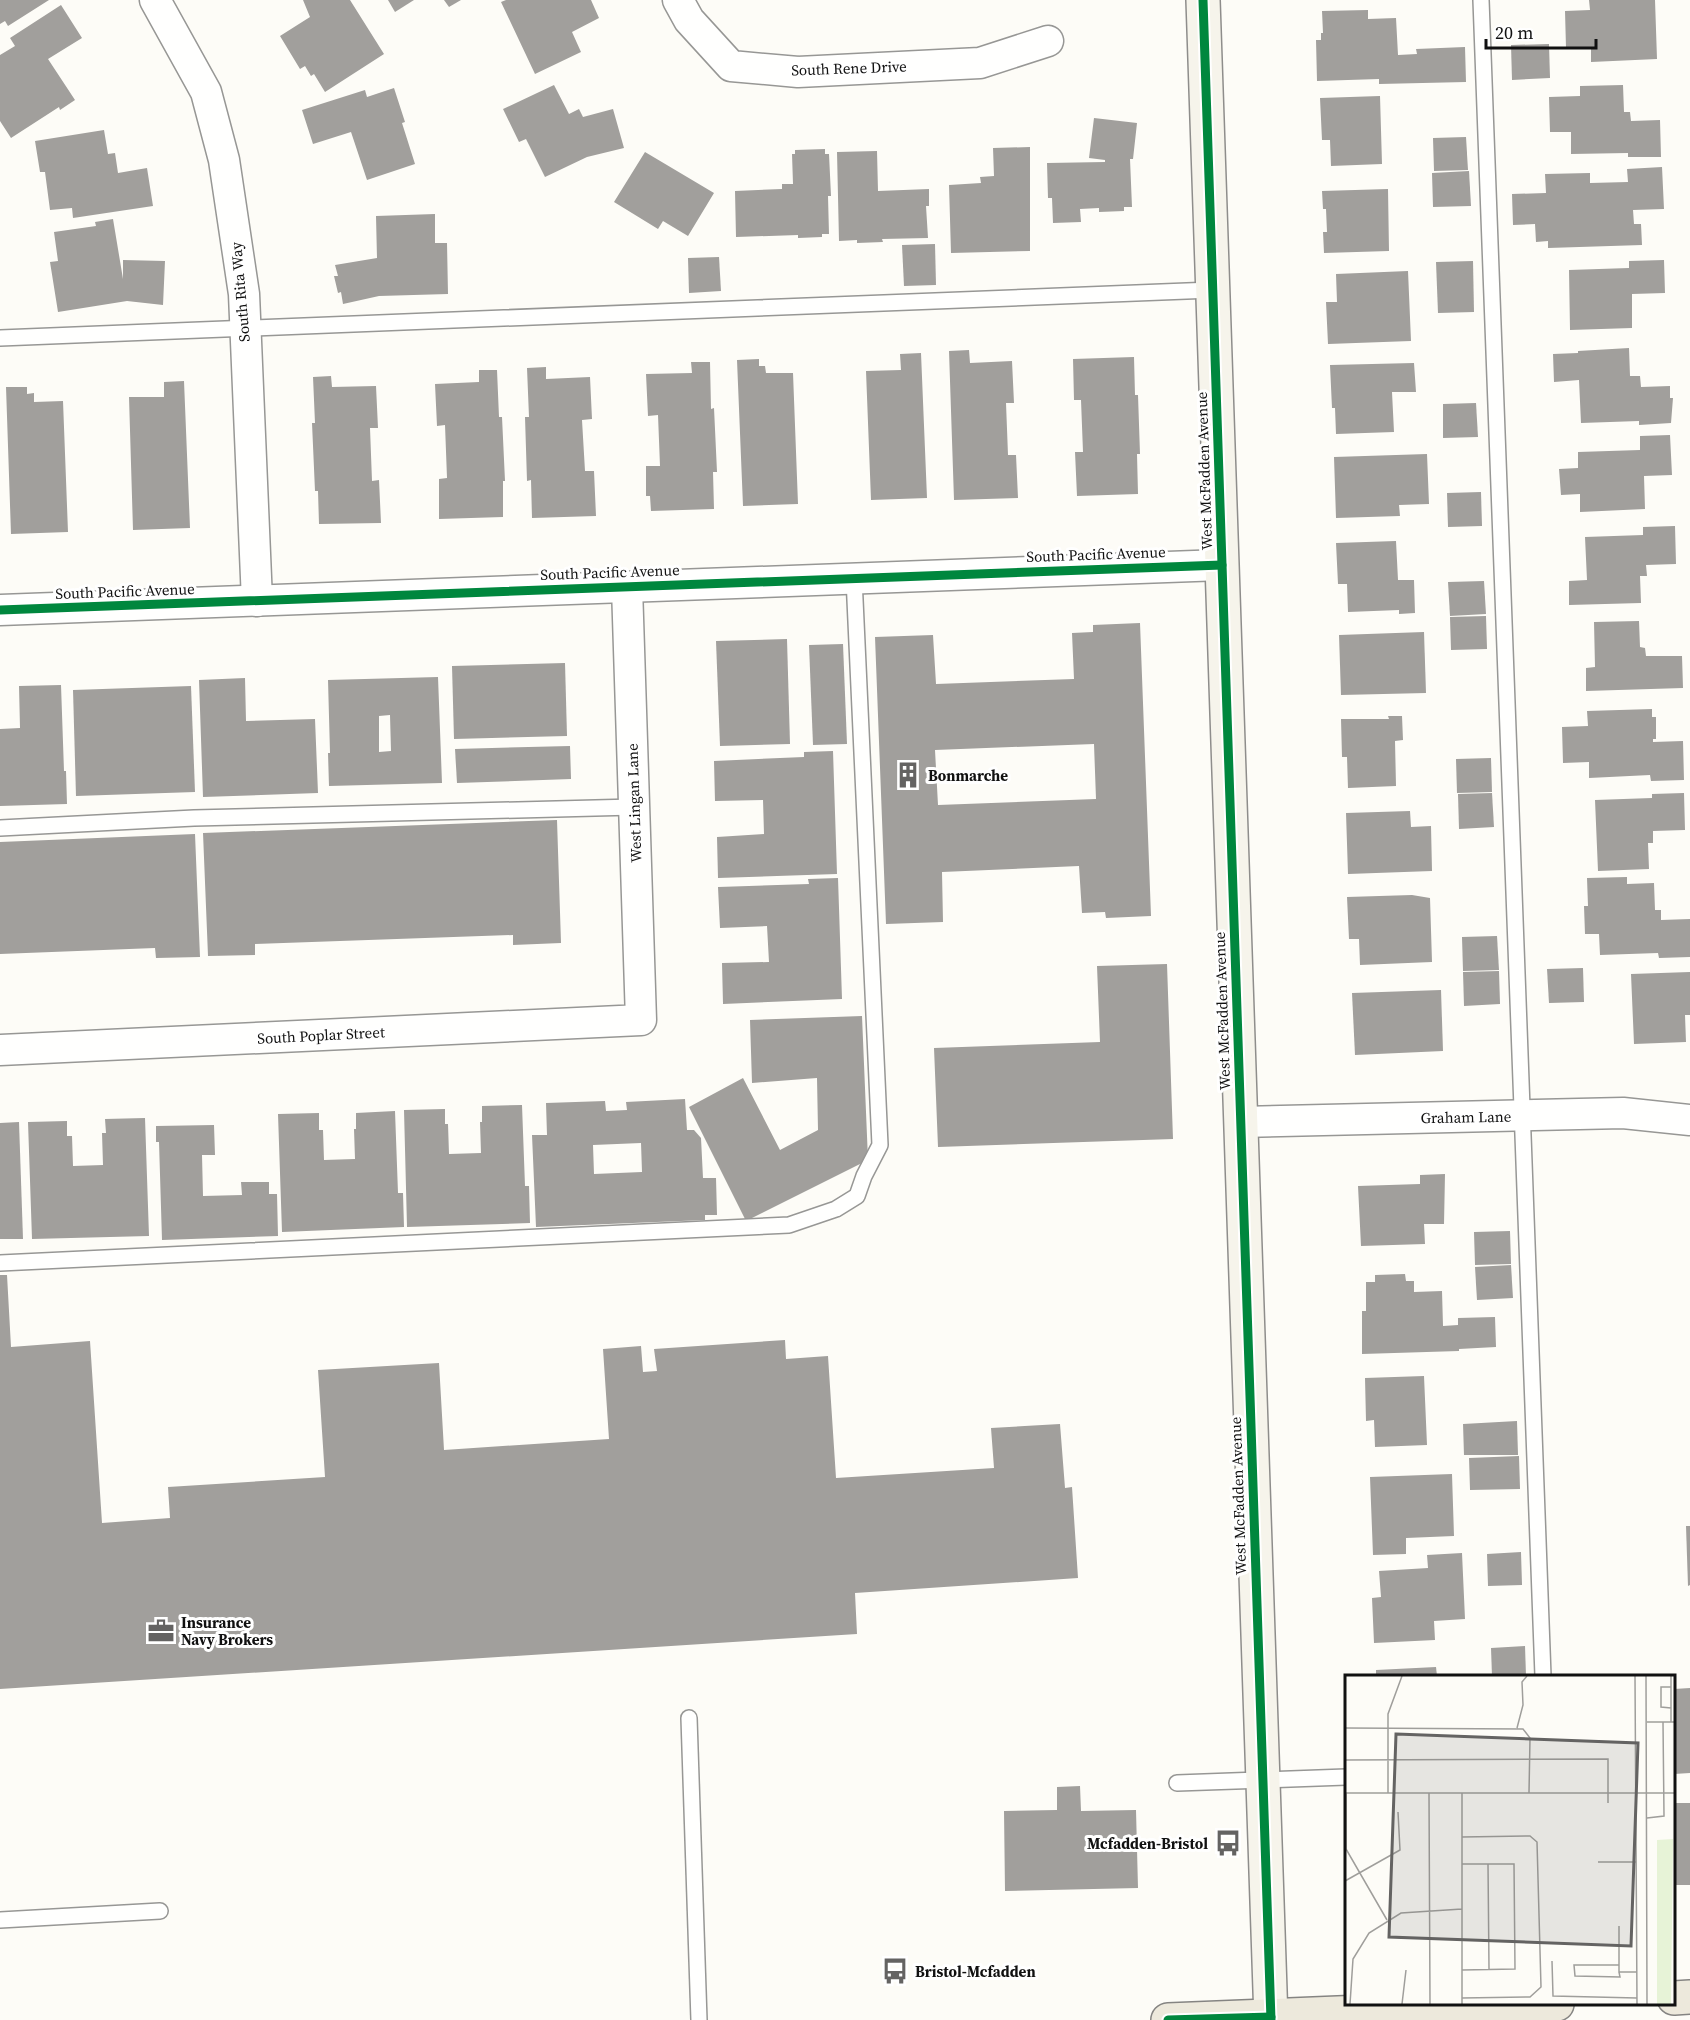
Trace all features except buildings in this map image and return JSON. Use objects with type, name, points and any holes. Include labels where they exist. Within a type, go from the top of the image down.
[{"type":"main road","points":[[1675,1998],[1690,1997]]},
{"type":"main road","points":[[1168,2020],[1271,2018],[1537,2005]]},
{"type":"street","name":"South Rita Way","points":[[155,0],[206,92],[224,160],[244,294],[257,601]]},
{"type":"street","name":"South Rene Drive","points":[[678,0],[689,20],[730,66],[798,72],[980,63],[1048,41]]},
{"type":"street","name":"West McFadden Avenue","points":[[1203,0],[1271,2018]]},
{"type":"street","name":"South Pacific Avenue","points":[[0,610],[1222,565]]},
{"type":"street","name":"West Lingan Lane","points":[[627,587],[641,1020]]},
{"type":"street","name":"South Poplar Street","points":[[0,1050],[641,1020]]},
{"type":"street","name":"Graham Lane","points":[[1241,1122],[1623,1113],[1690,1120]]},
{"type":"lane","points":[[1481,0],[1543,1675]]},
{"type":"lane","points":[[0,338],[1212,290]]},
{"type":"lane","points":[[0,1263],[789,1225],[836,1209],[857,1196],[864,1176],[880,1145],[854,578]]},
{"type":"lane","points":[[0,828],[194,818],[634,807]]},
{"type":"lane","points":[[689,1718],[699,2020]]},
{"type":"lane","points":[[1177,1783],[1345,1777]]},
{"type":"lane","points":[[0,1920],[160,1911]]},
{"type":"cycle path","points":[[1203,0],[1271,2020]]},
{"type":"cycle path","points":[[0,610],[1222,565]]},
{"type":"cycle path","points":[[1168,2020],[1271,2017]]},
{"type":"place","name":"Bonmarche","points":[[908,775]]},
{"type":"place","name":"Insurance Navy Brokers","points":[[161,1631]]},
{"type":"place","name":"Mcfadden-Bristol","points":[[1228,1843]]},
{"type":"place","name":"Bristol-Mcfadden","points":[[895,1971]]}]
